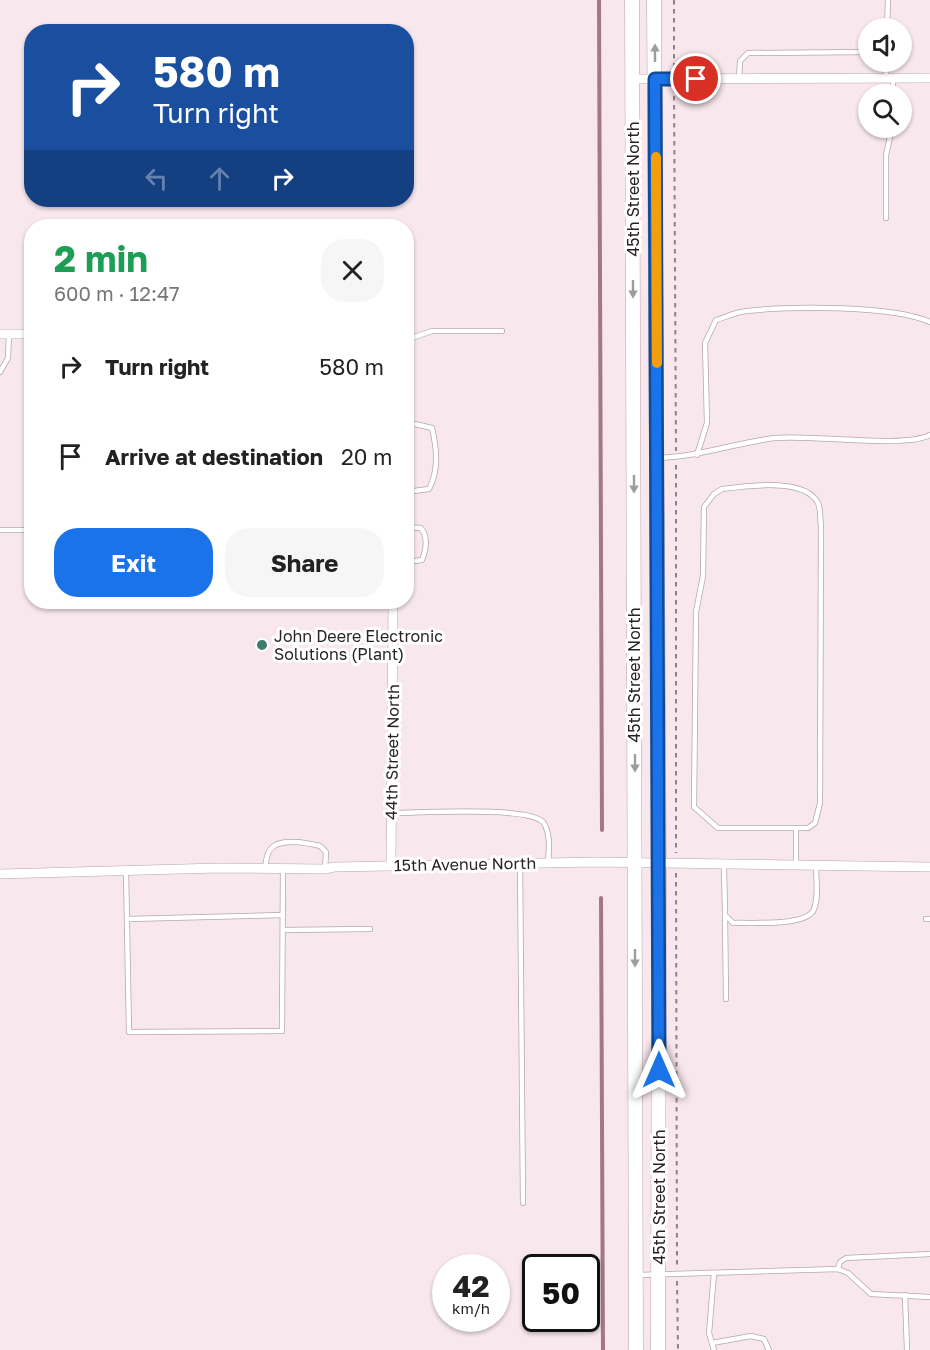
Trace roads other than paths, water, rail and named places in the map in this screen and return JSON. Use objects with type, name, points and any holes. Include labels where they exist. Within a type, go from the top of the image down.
[{"type":"main road","name":"45th Street North","points":[[632,0],[636,1350]]},
{"type":"main road","name":"45th Street North","points":[[654,0],[660,864],[658,1350]]},
{"type":"street","points":[[633,79],[930,78]]},
{"type":"street","points":[[5,334],[24,334]]},
{"type":"street","name":"44th Street North","points":[[391,866],[393,609]]},
{"type":"street","name":"15th Avenue North","points":[[0,874],[325,869],[520,862],[930,867]]},
{"type":"lane","points":[[887,18],[888,0]]},
{"type":"lane","points":[[739,79],[740,61],[748,53],[858,52]]},
{"type":"lane","points":[[888,72],[891,84]]},
{"type":"lane","points":[[886,219],[886,155],[890,138]]},
{"type":"lane","points":[[697,455],[707,423],[705,343],[716,320],[745,311],[844,309],[913,315],[930,322]]},
{"type":"lane","points":[[414,337],[432,331],[502,331]]},
{"type":"lane","points":[[0,372],[8,358],[5,334]]},
{"type":"lane","points":[[414,424],[432,428],[436,477],[429,489],[414,491]]},
{"type":"lane","points":[[658,458],[697,455],[775,438],[902,440],[930,435]]},
{"type":"lane","points":[[789,486],[807,492],[818,503],[821,527],[820,803],[815,823],[808,828],[796,828],[718,828],[694,807],[696,612],[703,576],[704,507],[714,494],[723,489],[789,486]]},
{"type":"lane","points":[[414,528],[421,528],[425,534],[425,553],[422,560],[414,561]]},
{"type":"lane","points":[[0,530],[24,530]]},
{"type":"lane","points":[[391,813],[507,812],[534,815],[543,823],[547,832],[548,863]]},
{"type":"lane","points":[[796,828],[796,866]]},
{"type":"lane","points":[[265,869],[272,847],[288,843],[320,846],[326,852],[325,869]]},
{"type":"lane","points":[[520,862],[523,1203]]},
{"type":"lane","points":[[724,865],[726,999]]},
{"type":"lane","points":[[725,915],[733,922],[798,921],[809,917],[816,907],[816,866]]},
{"type":"lane","points":[[126,871],[129,1032],[282,1031],[283,868]]},
{"type":"lane","points":[[128,919],[282,915]]},
{"type":"lane","points":[[283,930],[370,929]]},
{"type":"lane","points":[[838,1269],[840,1262],[846,1258],[930,1254]]},
{"type":"lane","points":[[636,1275],[838,1269],[848,1274],[871,1294],[930,1297]]},
{"type":"lane","points":[[714,1273],[709,1333],[714,1350]]},
{"type":"lane","points":[[904,1295],[907,1350]]},
{"type":"lane","points":[[712,1343],[751,1336],[764,1339],[769,1350]]},
{"type":"waterway","points":[[599,0],[602,830]]},
{"type":"waterway","points":[[601,898],[603,1350]]},
{"type":"place","name":"John Deere Electronic Solutions (Plant)","points":[[262,645]]}]
